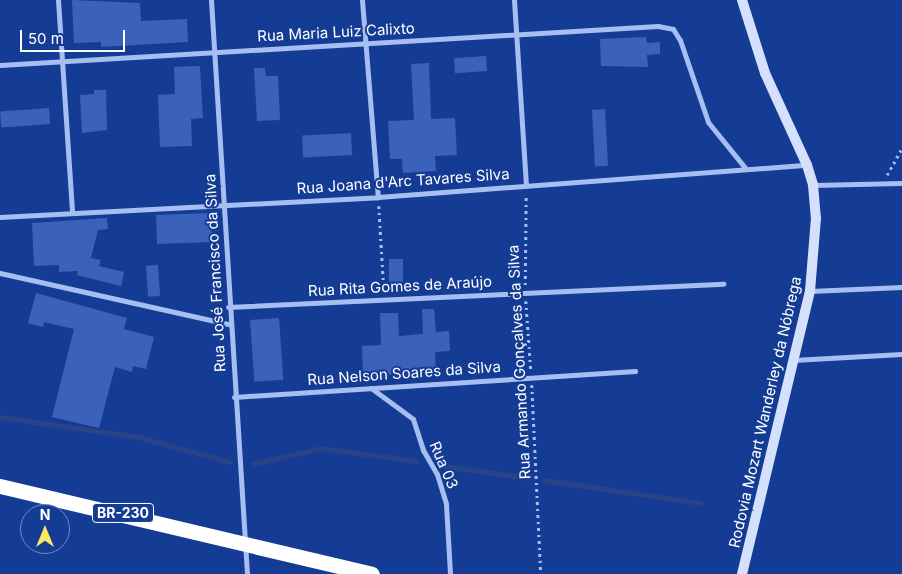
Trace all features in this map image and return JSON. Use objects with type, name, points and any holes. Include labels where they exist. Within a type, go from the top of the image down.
[{"type":"highway","name":"BR-230","points":[[0,486],[372,574]]},
{"type":"main road","name":"Rodovia Mozart Wanderley da Nóbrega","points":[[742,0],[765,73],[807,165],[813,185],[816,218],[810,291],[742,574]]},
{"type":"street","points":[[58,0],[72,212]]},
{"type":"street","name":"Rua José Francisco da Silva","points":[[211,0],[224,205],[229,324],[247,574]]},
{"type":"street","points":[[362,0],[378,197]]},
{"type":"street","points":[[514,0],[526,184]]},
{"type":"street","name":"Rua Maria Luiz Calixto","points":[[0,65],[365,41],[516,37],[643,26],[673,29],[686,52],[708,122],[746,169]]},
{"type":"street","name":"Rua Joana d'Arc Tavares Silva","points":[[0,217],[378,197],[526,184],[807,165]]},
{"type":"street","points":[[813,185],[902,183]]},
{"type":"street","points":[[0,273],[229,324]]},
{"type":"street","name":"Rua Rita Gomes de Araújo","points":[[228,308],[525,292],[724,284]]},
{"type":"street","points":[[810,291],[902,287]]},
{"type":"street","points":[[793,360],[902,354]]},
{"type":"street","name":"Rua Nelson Soares da Silva","points":[[234,397],[636,371]]},
{"type":"street","name":"Rua 03","points":[[371,388],[413,419],[423,450],[437,474],[446,504],[450,574]]},
{"type":"path","points":[[883,184],[902,148]]},
{"type":"path","name":"Rua Armando Gonçalves da Silva","points":[[526,184],[525,292],[532,377],[541,574]]},
{"type":"path","points":[[378,197],[384,300]]},
{"type":"building","points":[[72,0],[140,3],[141,21],[187,19],[188,42],[101,47],[101,42],[74,43]]},
{"type":"building","points":[[646,37],[647,43],[660,42],[660,54],[647,55],[648,67],[601,66],[600,39]]},
{"type":"building","points":[[486,56],[487,71],[455,73],[454,58]]},
{"type":"building","points":[[429,63],[431,119],[455,118],[457,155],[435,156],[436,171],[403,173],[402,159],[390,159],[388,121],[414,120],[411,64]]},
{"type":"building","points":[[200,66],[203,118],[191,119],[192,146],[160,147],[158,95],[175,94],[174,67]]},
{"type":"building","points":[[254,68],[265,68],[266,76],[278,76],[280,120],[257,121]]},
{"type":"building","points":[[94,90],[106,90],[107,130],[82,133],[80,95],[94,94]]},
{"type":"building","points":[[49,108],[50,124],[1,127],[0,111]]},
{"type":"building","points":[[605,109],[608,166],[595,167],[592,110]]},
{"type":"building","points":[[351,133],[352,155],[303,158],[302,136]]},
{"type":"building","points":[[211,213],[212,242],[157,244],[156,215]]},
{"type":"building","points":[[107,218],[108,229],[98,230],[91,258],[101,260],[99,266],[124,272],[121,286],[77,275],[78,271],[59,272],[59,265],[34,266],[32,223]]},
{"type":"building","points":[[389,259],[403,259],[403,290],[389,290]]},
{"type":"building","points":[[158,265],[160,296],[148,297],[146,266]]},
{"type":"building","points":[[36,293],[127,318],[124,329],[154,337],[146,369],[133,366],[132,372],[115,367],[99,428],[52,417],[74,329],[44,322],[43,327],[28,323]]},
{"type":"building","points":[[422,309],[434,309],[436,332],[449,331],[450,351],[435,352],[436,372],[363,376],[362,346],[381,345],[380,313],[398,313],[399,336],[423,334]]},
{"type":"building","points":[[279,318],[283,380],[254,382],[250,320]]},
{"type":"waterway","points":[[0,417],[139,437],[230,462]]},
{"type":"waterway","points":[[253,464],[321,448],[416,461]]},
{"type":"waterway","points":[[444,466],[529,478]]},
{"type":"waterway","points":[[544,480],[700,503]]}]
